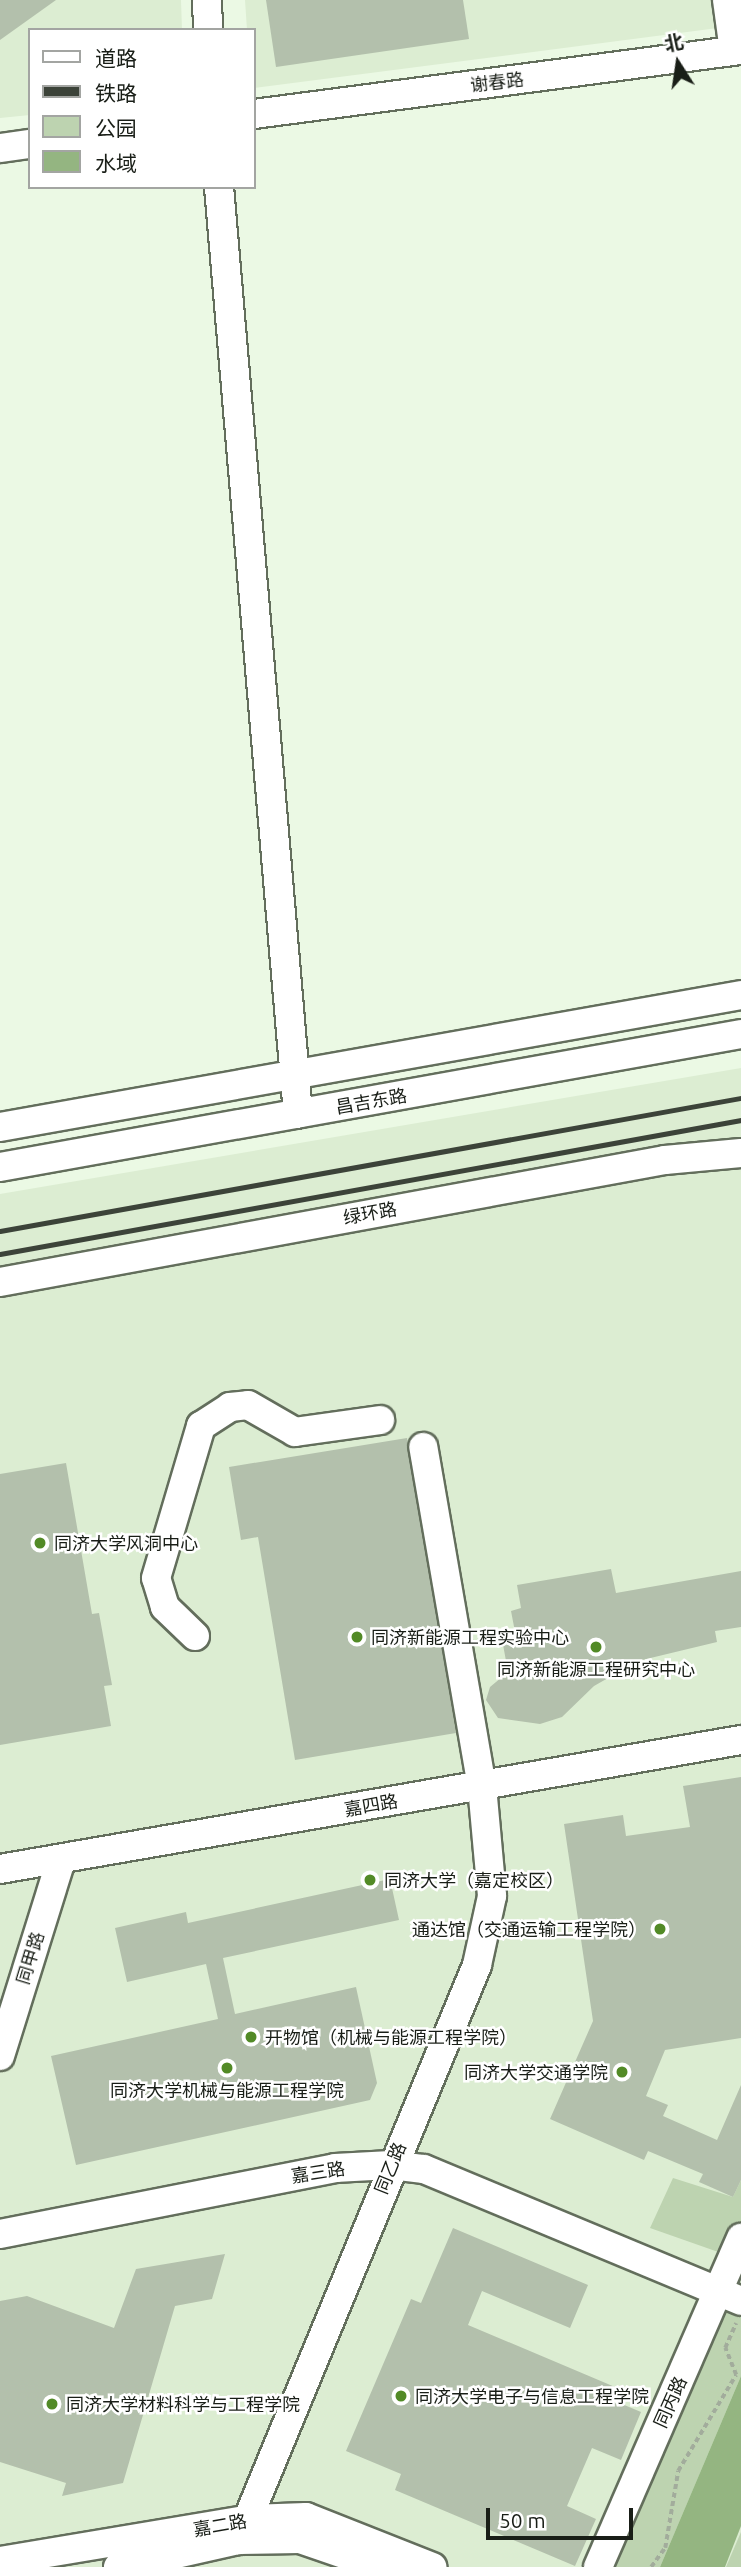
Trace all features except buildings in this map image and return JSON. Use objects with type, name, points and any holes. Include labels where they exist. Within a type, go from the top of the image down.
[{"type":"street","points":[[207,0],[208,28]]},
{"type":"street","points":[[727,0],[737,51]]},
{"type":"street","name":"谢春路","points":[[256,114],[737,51]]},
{"type":"street","points":[[0,148],[28,144]]},
{"type":"street","points":[[219,189],[298,1114]]},
{"type":"street","points":[[0,1127],[741,995]]},
{"type":"street","name":"昌吉东路","points":[[0,1167],[741,1034]]},
{"type":"street","name":"绿环路","points":[[0,1282],[665,1160],[741,1153]]},
{"type":"street","points":[[195,1636],[158,1595],[156,1571],[201,1426],[230,1407],[248,1405],[295,1432],[380,1420]]},
{"type":"street","name":"同乙路","points":[[245,2530],[486,1933],[492,1857],[423,1447]]},
{"type":"street","name":"嘉四路","points":[[0,1869],[741,1740]]},
{"type":"street","name":"同甲路","points":[[0,2056],[61,1860]]},
{"type":"street","name":"嘉三路","points":[[0,2234],[335,2168],[391,2165],[424,2169],[730,2296]]},
{"type":"street","name":"同丙路","points":[[598,2567],[730,2296],[741,2238]]},
{"type":"street","name":"嘉二路","points":[[118,2567],[245,2530],[306,2517],[432,2567]]},
{"type":"street","name":"嘉二路","points":[[0,2561],[245,2530],[300,2539],[382,2567]]},
{"type":"path","points":[[651,2567],[665,2548],[678,2471],[736,2375],[725,2348],[741,2315]]},
{"type":"shaded area","points":[[0,0],[181,0],[182,28],[28,28],[28,115],[0,118]]},
{"type":"shaded area","points":[[245,0],[741,0],[741,25],[256,88],[256,28],[247,28]]},
{"type":"shaded area","name":"同济大学（嘉定校区）","points":[[741,1068],[741,2567],[0,2567],[0,1194]]},
{"type":"green space","points":[[673,2178],[733,2197],[741,2180],[741,2260],[650,2228]]},
{"type":"green space","points":[[718,2292],[741,2302],[741,2376],[660,2567],[598,2567]]},
{"type":"green space","points":[[741,2532],[741,2567],[726,2567]]},
{"type":"water","points":[[741,2376],[741,2526],[725,2567],[660,2567]]},
{"type":"railway","points":[[0,1231],[741,1098]]},
{"type":"railway","points":[[0,1254],[741,1120]]},
{"type":"place","name":"同济大学风洞中心","points":[[40,1543]]},
{"type":"place","name":"同济新能源工程实验中心","points":[[357,1637]]},
{"type":"place","name":"同济新能源工程研究中心","points":[[596,1647]]},
{"type":"place","name":"同济大学（嘉定校区）","points":[[370,1880]]},
{"type":"place","name":"通达馆（交通运输工程学院）","points":[[660,1929]]},
{"type":"place","name":"开物馆（机械与能源工程学院）","points":[[251,2037]]},
{"type":"place","name":"同济大学机械与能源工程学院","points":[[227,2068]]},
{"type":"place","name":"同济大学交通学院","points":[[622,2072]]},
{"type":"place","name":"同济大学电子与信息工程学院","points":[[401,2396]]},
{"type":"place","name":"同济大学材料科学与工程学院","points":[[52,2404]]}]
